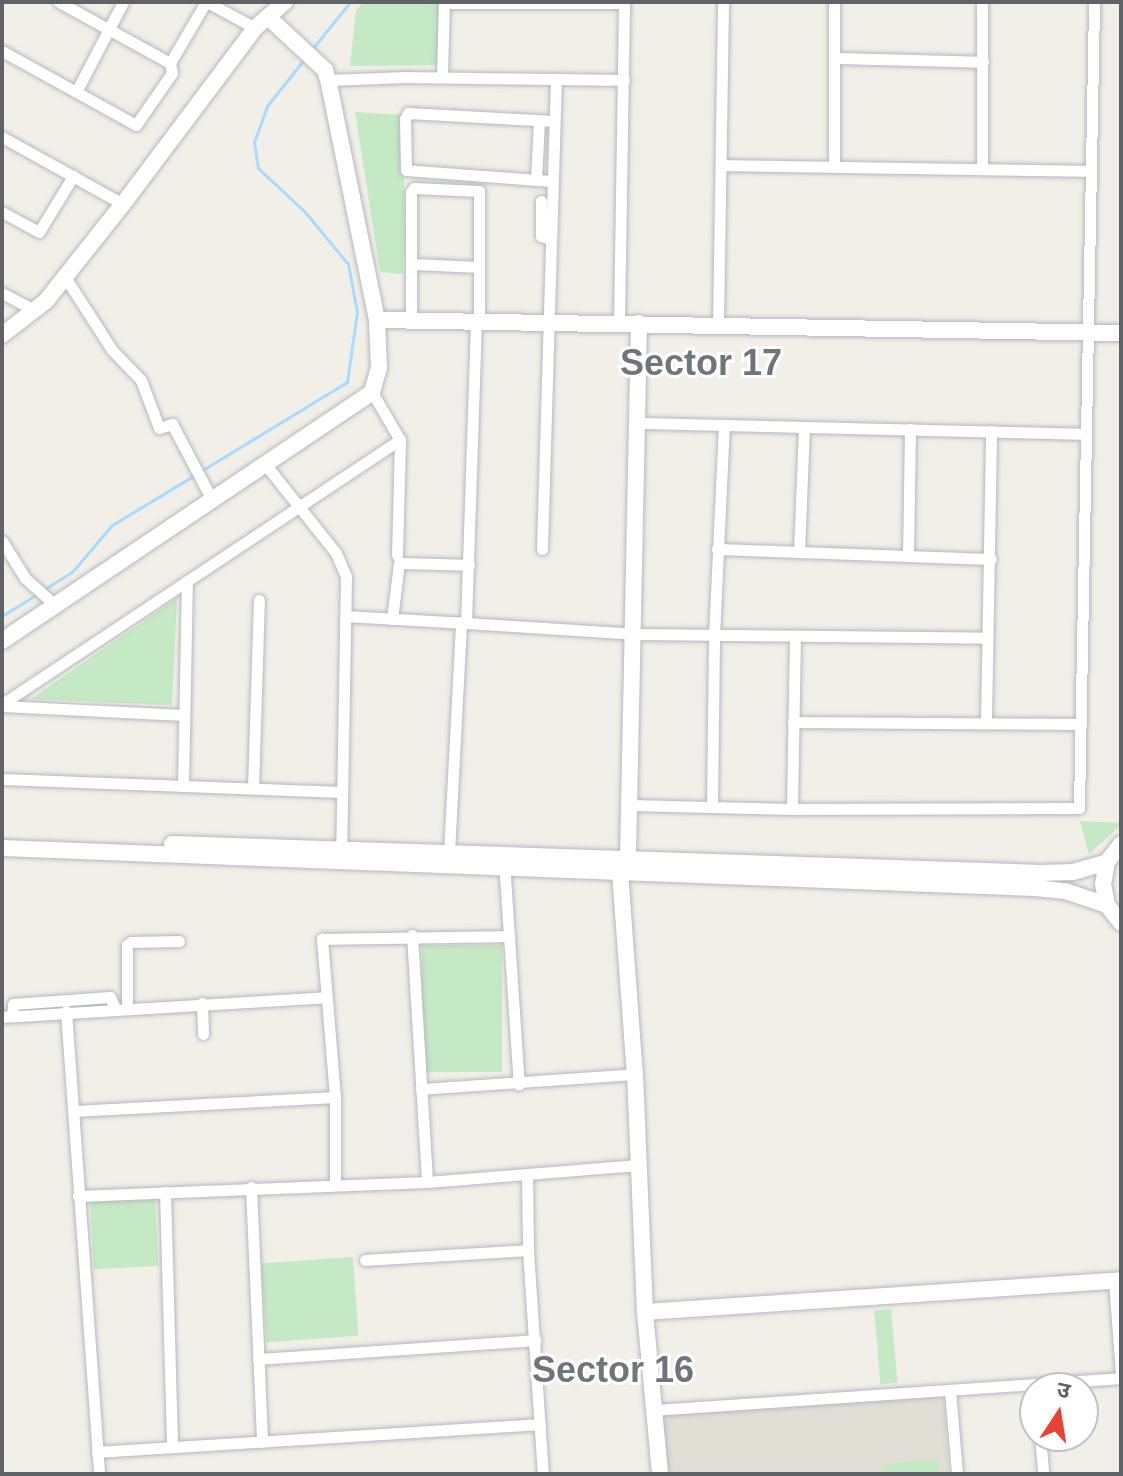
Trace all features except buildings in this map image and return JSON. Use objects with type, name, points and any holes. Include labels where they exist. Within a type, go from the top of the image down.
[{"type":"street","points":[[59,2],[170,63]]},
{"type":"street","points":[[76,92],[123,2]]},
{"type":"street","points":[[2,51],[136,125],[172,73],[170,63],[206,2],[255,28]]},
{"type":"street","points":[[2,335],[34,310],[65,277],[255,28],[285,2]]},
{"type":"street","points":[[442,77],[444,3],[624,2],[619,323]]},
{"type":"street","points":[[718,325],[723,2]]},
{"type":"street","points":[[834,2],[834,167]]},
{"type":"street","points":[[982,2],[982,169]]},
{"type":"street","points":[[630,805],[792,809],[1079,808],[1094,2]]},
{"type":"street","points":[[2,641],[372,392],[379,368],[377,320],[328,80],[319,63],[293,40],[273,10]]},
{"type":"street","points":[[835,58],[983,62]]},
{"type":"street","points":[[328,80],[442,77],[624,80]]},
{"type":"street","points":[[542,549],[556,79]]},
{"type":"street","points":[[551,181],[406,170],[405,119],[408,113],[554,121]]},
{"type":"street","points":[[536,180],[539,120]]},
{"type":"street","points":[[2,137],[123,204]]},
{"type":"street","points":[[721,165],[1090,171]]},
{"type":"street","points":[[2,212],[39,232],[73,176]]},
{"type":"street","points":[[411,320],[412,189],[477,190],[478,320],[469,565],[449,853]]},
{"type":"street","points":[[541,201],[541,236],[550,239]]},
{"type":"street","points":[[413,264],[479,267]]},
{"type":"street","points":[[65,277],[112,350],[141,380],[159,428],[172,424],[212,500]]},
{"type":"street","points":[[2,293],[34,310]]},
{"type":"street","points":[[377,320],[1121,333]]},
{"type":"street","points":[[639,323],[630,805],[624,866],[645,1312],[660,1474]]},
{"type":"street","points":[[372,392],[400,440],[397,555]]},
{"type":"street","points":[[639,423],[1085,434]]},
{"type":"street","points":[[712,806],[714,636],[724,425]]},
{"type":"street","points":[[799,552],[804,427]]},
{"type":"street","points":[[908,556],[910,429]]},
{"type":"street","points":[[986,722],[991,431]]},
{"type":"street","points":[[2,705],[400,440]]},
{"type":"street","points":[[265,464],[336,553],[346,576],[341,855]]},
{"type":"street","points":[[2,541],[25,578],[55,605]]},
{"type":"street","points":[[717,549],[991,559]]},
{"type":"street","points":[[392,619],[399,563],[469,565]]},
{"type":"street","points":[[183,786],[187,581]]},
{"type":"street","points":[[253,788],[259,600]]},
{"type":"street","points":[[345,616],[634,634],[987,638]]},
{"type":"street","points":[[792,809],[795,637]]},
{"type":"street","points":[[2,705],[184,715]]},
{"type":"street","points":[[793,722],[1080,724]]},
{"type":"street","points":[[2,779],[342,792]]},
{"type":"street","points":[[2,838],[1035,888],[1065,891],[1107,905]]},
{"type":"street","points":[[1121,844],[1107,862],[1103,884],[1107,905],[1121,923]]},
{"type":"street","points":[[2,848],[341,855],[449,853],[504,861]]},
{"type":"street","points":[[504,861],[519,1084]]},
{"type":"street","points":[[624,866],[1041,873],[1073,872],[1107,862]]},
{"type":"street","points":[[335,1183],[335,1097],[322,939],[412,935],[509,936]]},
{"type":"street","points":[[412,935],[427,1182]]},
{"type":"street","points":[[121,1008],[127,945],[131,942],[179,941]]},
{"type":"street","points":[[7,1016],[13,1004],[110,997],[121,1008]]},
{"type":"street","points":[[7,1016],[325,997]]},
{"type":"street","points":[[202,1003],[203,1034]]},
{"type":"street","points":[[66,1011],[99,1474]]},
{"type":"street","points":[[421,1089],[635,1074]]},
{"type":"street","points":[[75,1111],[335,1097]]},
{"type":"street","points":[[78,1196],[335,1183],[427,1182],[638,1165]]},
{"type":"street","points":[[527,1174],[528,1250],[543,1474]]},
{"type":"street","points":[[251,1187],[262,1442]]},
{"type":"street","points":[[165,1192],[172,1446]]},
{"type":"street","points":[[365,1260],[528,1250]]},
{"type":"street","points":[[645,1312],[1118,1280],[1121,1376],[1099,1379]]},
{"type":"street","points":[[258,1359],[535,1340]]},
{"type":"street","points":[[654,1410],[1019,1387]]},
{"type":"street","points":[[950,1390],[957,1474]]},
{"type":"street","points":[[97,1452],[540,1424]]},
{"type":"street","points":[[1041,1452],[1043,1474]]},
{"type":"shaded area","points":[[944,1395],[949,1474],[668,1474],[663,1414]]},
{"type":"green space","points":[[363,2],[439,2],[437,65],[350,66],[356,11]]},
{"type":"green space","points":[[355,112],[405,115],[403,274],[380,272]]},
{"type":"green space","points":[[177,598],[172,705],[31,699]]},
{"type":"green space","points":[[1080,821],[1121,823],[1121,825],[1089,854]]},
{"type":"green space","points":[[422,945],[502,945],[502,1072],[422,1072]]},
{"type":"green space","points":[[155,1198],[159,1266],[94,1269],[90,1201]]},
{"type":"green space","points":[[353,1257],[359,1336],[267,1342],[261,1263]]},
{"type":"green space","points":[[891,1309],[897,1383],[881,1384],[874,1310]]},
{"type":"green space","points":[[937,1460],[939,1474],[883,1474],[882,1464]]},
{"type":"waterway","points":[[312,49],[350,2]]},
{"type":"waterway","points":[[201,471],[347,382],[357,312],[348,264],[305,212],[258,168],[254,142],[267,106],[305,58]]},
{"type":"waterway","points":[[43,590],[72,572],[112,525],[195,475]]},
{"type":"waterway","points":[[2,616],[37,594]]},
{"type":"district","name":"Sector 17","points":[[701,363]]},
{"type":"district","name":"Sector 16","points":[[613,1370]]}]
